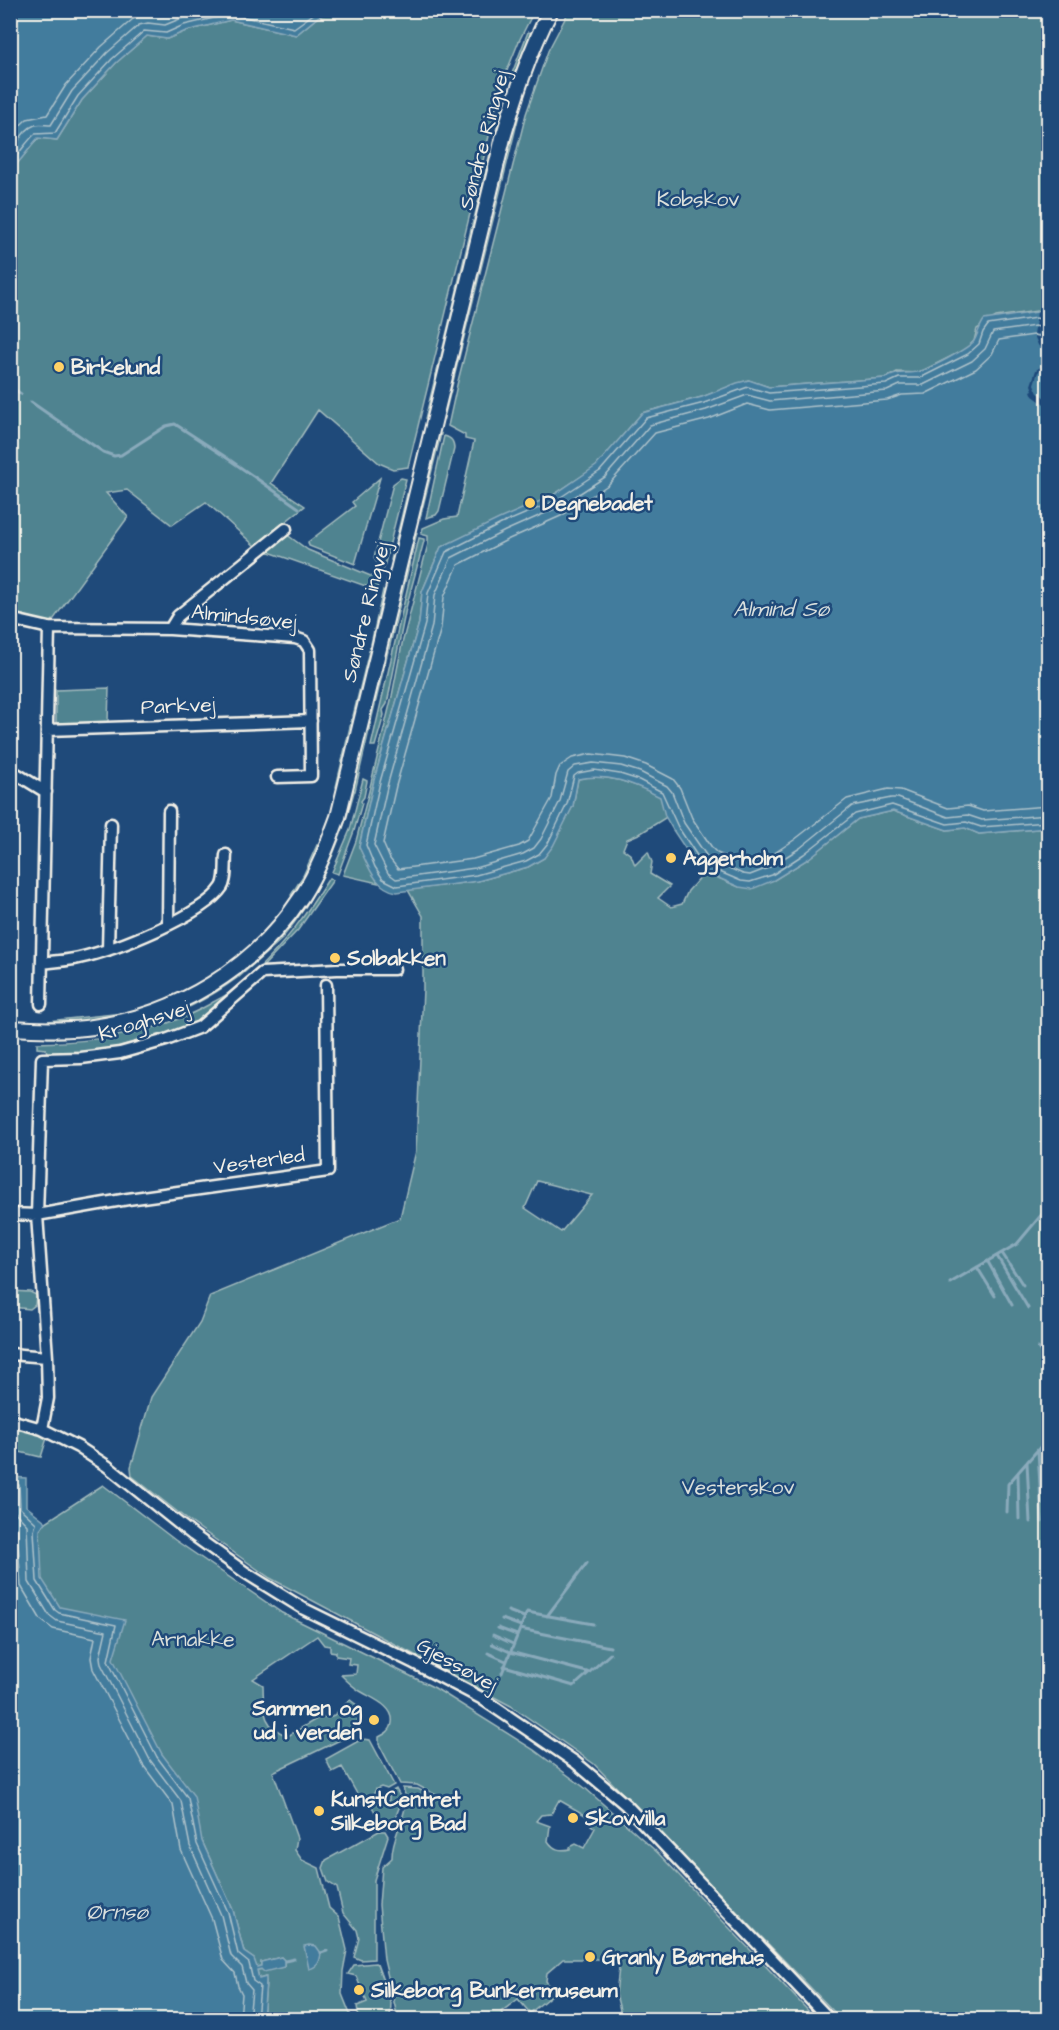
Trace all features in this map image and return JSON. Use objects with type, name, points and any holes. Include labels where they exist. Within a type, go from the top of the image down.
[{"type":"main road","name":"Søndre Ringvej","points":[[10,1028],[90,1028],[124,1022],[170,1006],[225,976],[259,948],[303,895],[321,860],[341,806],[503,138],[519,82],[537,37],[551,10]]},
{"type":"street","points":[[170,629],[174,620],[183,611],[286,529]]},
{"type":"street","name":"Almindsøvej","points":[[10,619],[49,628],[170,629],[295,638],[304,641],[310,650],[311,776],[277,777]]},
{"type":"street","points":[[41,1004],[49,628]]},
{"type":"street","name":"Parkvej","points":[[47,730],[311,721]]},
{"type":"street","points":[[10,771],[46,792]]},
{"type":"street","points":[[168,811],[168,923]]},
{"type":"street","points":[[108,950],[111,824]]},
{"type":"street","points":[[42,963],[77,958],[108,950],[191,914],[208,902],[224,885],[226,855]]},
{"type":"street","name":"Kroghsvej","points":[[42,1429],[48,1398],[37,1215],[42,1059],[81,1058],[120,1053],[166,1040],[200,1027],[262,973],[394,969]]},
{"type":"street","name":"Vesterled","points":[[10,1214],[37,1215],[128,1199],[328,1171],[326,985]]},
{"type":"street","points":[[10,1354],[47,1357]]},
{"type":"street","name":"Gjessøvej","points":[[10,1420],[42,1429],[64,1439],[107,1466],[193,1535],[265,1585],[304,1609],[481,1698],[575,1762],[626,1805],[830,2019]]},
{"type":"green space","points":[[333,11],[534,11],[502,83],[408,467],[393,469],[379,463],[318,410],[271,483],[305,506],[255,546],[206,502],[172,525],[127,490],[106,493],[128,517],[51,623],[11,612],[10,170],[39,138],[57,140],[82,100],[116,63],[147,36],[167,39],[186,31],[231,20],[296,35],[318,17]]},
{"type":"green space","name":"Kobskov","points":[[569,11],[1048,11],[1048,315],[1037,311],[996,317],[977,329],[974,341],[966,349],[918,373],[897,372],[886,378],[769,387],[748,380],[702,397],[642,413],[596,467],[552,496],[441,547],[422,592],[419,623],[374,780],[359,847],[378,883],[343,875],[356,841],[369,791],[402,644],[428,544],[428,536],[421,534],[423,528],[444,519],[457,517],[474,441],[465,439],[465,435],[448,426],[457,385],[526,114],[548,51]]},
{"type":"green space","points":[[528,32],[531,33],[515,73],[511,76]]},
{"type":"green space","points":[[505,96],[508,97],[494,151],[491,151]]},
{"type":"green space","points":[[519,111],[444,418],[442,414],[512,130]]},
{"type":"green space","points":[[490,153],[493,154],[477,220],[474,219]]},
{"type":"green space","points":[[473,221],[476,222],[460,289],[457,288]]},
{"type":"green space","points":[[457,290],[459,291],[443,356],[441,356]]},
{"type":"green space","points":[[440,358],[443,358],[429,414],[425,419]]},
{"type":"green space","points":[[441,434],[420,518],[418,515],[437,436]]},
{"type":"green space","points":[[444,436],[452,441],[454,449],[439,511],[436,515],[426,518]]},
{"type":"green space","points":[[380,478],[355,564],[309,546],[308,542],[355,506],[352,502]]},
{"type":"green space","points":[[401,478],[406,479],[383,571],[374,558],[393,484]]},
{"type":"green space","points":[[407,494],[410,495],[393,561],[391,560]]},
{"type":"green space","points":[[417,532],[389,649],[385,649],[413,537]]},
{"type":"green space","points":[[286,534],[308,550],[378,579],[377,590],[266,551]]},
{"type":"green space","points":[[419,538],[424,541],[406,608],[387,704],[383,710],[384,715],[375,746],[371,746]]},
{"type":"green space","points":[[383,590],[386,593],[374,645],[371,644]]},
{"type":"green space","points":[[370,647],[373,648],[356,717],[353,716]]},
{"type":"green space","points":[[385,651],[388,651],[371,721],[368,720]]},
{"type":"green space","points":[[109,688],[108,722],[56,724],[56,690]]},
{"type":"green space","points":[[352,718],[355,719],[339,788],[336,787]]},
{"type":"green space","points":[[367,722],[371,722],[355,791],[351,789]]},
{"type":"green space","name":"Vesterskov","points":[[595,776],[619,780],[689,803],[641,833],[627,839],[623,849],[631,855],[635,865],[648,852],[652,862],[650,874],[670,886],[658,898],[671,907],[682,904],[688,891],[705,872],[739,887],[774,880],[808,859],[858,819],[893,811],[947,830],[965,828],[979,834],[1048,828],[1048,2019],[841,2019],[594,1764],[511,1706],[270,1578],[189,1521],[132,1476],[131,1467],[151,1397],[200,1322],[210,1296],[400,1218],[416,1151],[423,989],[423,916],[408,890],[478,881],[528,867],[544,858],[573,806],[578,779]],"holes":[[[537,1181],[592,1195],[561,1232],[525,1208]]]},
{"type":"green space","points":[[363,779],[367,781],[364,797],[338,874],[332,872],[350,830]]},
{"type":"green space","points":[[351,792],[354,792],[348,812],[327,869],[296,921],[283,937],[281,935],[306,901],[324,867]]},
{"type":"green space","points":[[317,845],[320,846],[294,897],[291,895],[303,876]]},
{"type":"green space","points":[[329,878],[333,880],[298,930],[256,974],[255,972],[295,928]]},
{"type":"green space","points":[[279,936],[282,939],[239,977],[238,975]]},
{"type":"green space","points":[[251,974],[253,977],[207,1017],[166,1034],[105,1050],[47,1053],[46,1049],[37,1048],[37,1043],[104,1038],[169,1023],[225,995]]},
{"type":"green space","points":[[235,976],[237,978],[193,1005],[147,1024],[100,1034],[48,1038],[51,1035],[116,1029],[155,1019],[196,1000]]},
{"type":"green space","points":[[123,1013],[124,1015],[82,1022],[46,1023],[48,1021]]},
{"type":"green space","points":[[10,1291],[30,1292],[36,1295],[35,1305],[30,1309],[11,1307]]},
{"type":"green space","points":[[10,1425],[47,1438],[41,1457],[11,1450]]},
{"type":"green space","name":"Arnakke","points":[[103,1485],[175,1540],[282,1613],[435,1688],[534,1750],[585,1788],[658,1853],[816,2019],[617,2019],[620,2010],[616,1994],[620,1959],[563,1959],[547,1973],[546,1981],[554,1993],[530,2013],[518,1999],[501,2012],[506,2019],[398,2019],[384,1960],[379,1905],[382,1867],[392,1858],[395,1840],[404,1814],[403,1788],[418,1789],[441,1800],[442,1798],[417,1785],[400,1784],[379,1744],[379,1737],[391,1726],[390,1712],[381,1703],[355,1688],[341,1675],[356,1674],[357,1665],[348,1664],[349,1658],[336,1656],[336,1652],[330,1651],[330,1646],[324,1645],[317,1636],[253,1679],[263,1685],[264,1709],[268,1722],[279,1732],[288,1736],[318,1718],[332,1717],[350,1700],[362,1709],[358,1719],[361,1730],[273,1772],[297,1838],[295,1850],[302,1860],[319,1868],[329,1908],[339,1917],[347,1950],[342,1994],[352,2019],[263,2019],[266,1982],[265,1977],[259,1979],[257,1970],[284,1967],[284,1960],[281,1957],[261,1962],[261,1966],[256,1967],[254,1959],[244,1952],[233,1910],[202,1841],[41,1587],[40,1530],[46,1522]],"holes":[[[559,1800],[594,1820],[591,1825],[595,1828],[584,1848],[576,1844],[570,1849],[563,1850],[555,1848],[548,1841],[550,1826],[536,1821],[541,1815],[551,1814]]]},
{"type":"green space","points":[[362,1739],[370,1740],[394,1785],[387,1789],[381,1787],[376,1789],[372,1797],[364,1802],[361,1801],[342,1767],[332,1772],[326,1759]]},
{"type":"green space","points":[[396,1789],[402,1800],[391,1829],[383,1826],[370,1803],[374,1801],[379,1805],[385,1804],[389,1800],[389,1793]]},
{"type":"green space","points":[[379,1831],[385,1831],[388,1836],[374,1880],[374,1959],[361,1960],[354,1957],[359,1938],[357,1930],[343,1913],[337,1888],[328,1882],[323,1868],[326,1860]]},
{"type":"green space","points":[[375,1963],[391,2003],[390,2019],[359,2019],[357,2006],[367,2002],[356,1976],[348,1974],[354,1965]]},
{"type":"water","points":[[11,10],[333,11],[318,17],[296,35],[231,20],[186,31],[167,39],[147,36],[116,63],[82,100],[57,140],[38,138],[11,170]]},
{"type":"water","name":"Almind Sø","points":[[1037,312],[1048,316],[1048,828],[979,834],[965,828],[947,830],[893,811],[858,819],[808,859],[774,880],[752,889],[739,887],[705,872],[695,863],[665,816],[660,797],[620,780],[589,777],[578,779],[573,806],[553,846],[544,858],[528,867],[478,881],[397,892],[389,890],[378,881],[359,847],[374,780],[419,623],[422,592],[441,547],[552,496],[596,466],[642,413],[702,397],[749,380],[769,387],[886,378],[898,373],[922,371],[956,354],[974,341],[984,320]]},
{"type":"water","name":"Ørnsø","points":[[10,1477],[26,1478],[26,1506],[46,1522],[40,1530],[42,1579],[60,1607],[125,1620],[113,1659],[162,1754],[194,1796],[202,1841],[233,1910],[244,1952],[254,1959],[257,1967],[261,1966],[261,1962],[281,1957],[284,1960],[284,1967],[264,1972],[261,1969],[257,1970],[259,1979],[266,1977],[263,2019],[11,2019]]},
{"type":"water","points":[[304,1946],[316,1946],[321,1953],[318,1964],[309,1969]]},
{"type":"pier","points":[[1037,312],[1040,313],[1038,334],[1048,353],[1048,358],[1034,335]]},
{"type":"pier","points":[[1048,362],[1048,366],[1038,372],[1034,384],[1038,393],[1048,400],[1048,403],[1044,404],[1033,396],[1031,385],[1036,370]]},
{"type":"waterway","points":[[10,386],[21,394]]},
{"type":"waterway","points":[[31,402],[103,452],[114,456],[121,455],[166,426],[175,424],[299,508]]},
{"type":"waterway","points":[[950,1283],[1017,1244],[1048,1207]]},
{"type":"waterway","points":[[1002,1253],[1023,1285]]},
{"type":"waterway","points":[[997,1256],[1028,1308]]},
{"type":"waterway","points":[[988,1262],[1012,1305]]},
{"type":"waterway","points":[[977,1267],[995,1296]]},
{"type":"waterway","points":[[1038,1348],[1048,1361]]},
{"type":"waterway","points":[[1007,1512],[1008,1484],[1048,1438]]},
{"type":"waterway","points":[[1038,1450],[1042,1522]]},
{"type":"waterway","points":[[1027,1462],[1030,1522]]},
{"type":"waterway","points":[[1018,1473],[1019,1519]]},
{"type":"waterway","points":[[547,1616],[587,1563]]},
{"type":"waterway","points":[[508,1611],[524,1617]]},
{"type":"waterway","points":[[502,1673],[527,1612],[593,1624]]},
{"type":"waterway","points":[[502,1619],[521,1626]]},
{"type":"waterway","points":[[498,1628],[517,1635]]},
{"type":"waterway","points":[[520,1629],[610,1647]]},
{"type":"waterway","points":[[493,1635],[513,1644]]},
{"type":"waterway","points":[[492,1644],[510,1652],[587,1672]]},
{"type":"waterway","points":[[488,1653],[506,1661]]},
{"type":"waterway","points":[[504,1666],[574,1686],[610,1654]]},
{"type":"waterway","points":[[321,1953],[327,1951]]},
{"type":"waterway","points":[[285,1961],[294,1959]]},
{"type":"place","name":"Birkelund","points":[[59,367]]},
{"type":"place","name":"Degnebadet","points":[[530,503]]},
{"type":"place","name":"Aggerholm","points":[[671,858]]},
{"type":"place","name":"Solbakken","points":[[335,958]]},
{"type":"place","name":"Sammen og ud i verden","points":[[374,1720]]},
{"type":"place","name":"KunstCentret Silkeborg Bad","points":[[319,1811]]},
{"type":"place","name":"Skovvilla","points":[[573,1818]]},
{"type":"place","name":"Granly Børnehus","points":[[590,1957]]},
{"type":"place","name":"Silkeborg Bunkermuseum","points":[[359,1990]]}]
